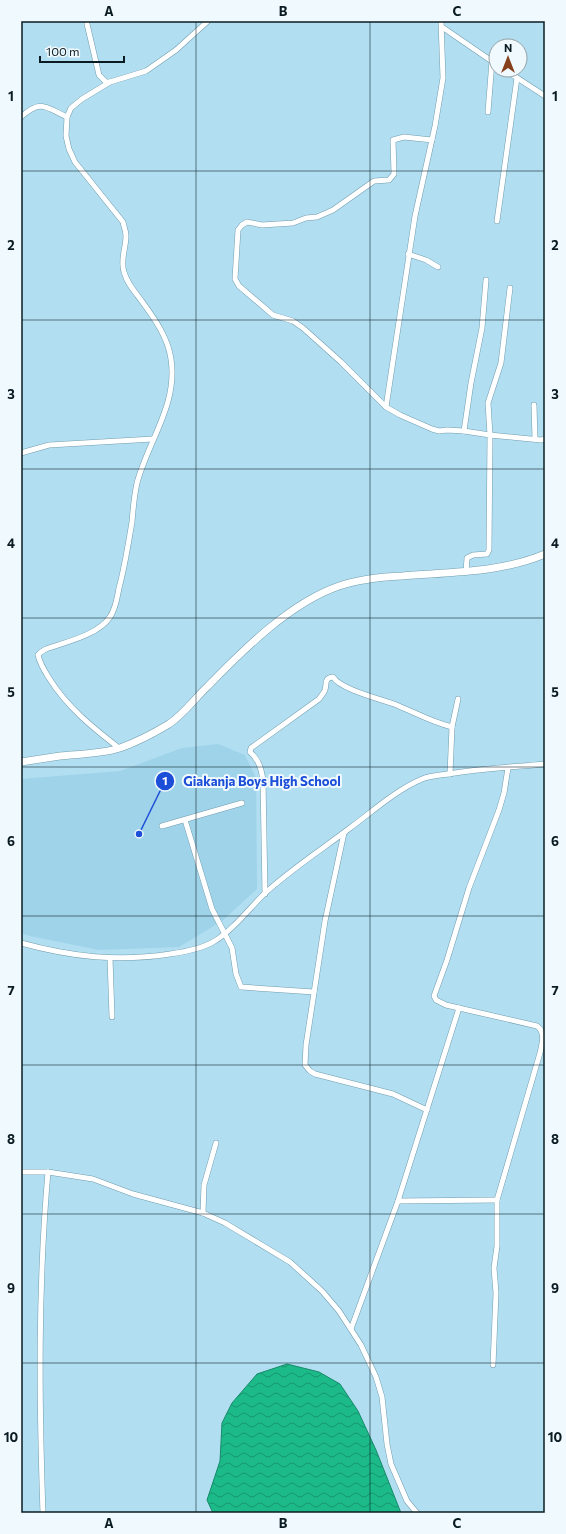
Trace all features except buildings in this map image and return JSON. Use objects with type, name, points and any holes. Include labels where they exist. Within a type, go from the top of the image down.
[{"type":"main road","points":[[21,762],[59,756],[93,753],[119,748],[156,732],[171,723],[239,654],[287,614],[303,603],[339,586],[382,577],[466,572],[490,569],[545,554]]},
{"type":"street","points":[[119,748],[70,707],[58,692],[40,663],[38,655],[46,649],[92,632],[110,617],[116,606],[126,560],[137,484],[153,439],[163,420],[172,387],[171,358],[164,336],[130,286],[123,270],[122,259],[126,231],[123,222],[75,162],[66,136],[67,117],[71,108],[82,99],[110,82],[146,72],[176,50],[208,21]]},
{"type":"street","points":[[87,24],[99,75],[106,82],[110,82]]},
{"type":"street","points":[[441,24],[488,58]]},
{"type":"street","points":[[386,407],[408,254],[444,78],[441,24]]},
{"type":"street","points":[[488,112],[492,78]]},
{"type":"street","points":[[497,222],[517,78],[545,96]]},
{"type":"street","points":[[21,116],[31,108],[39,106],[46,107],[67,117]]},
{"type":"street","points":[[432,140],[404,137],[393,140],[393,178],[389,180],[374,181],[352,198],[326,214],[293,223],[262,225],[247,222],[242,225],[238,230],[235,279],[239,286],[273,315],[293,321],[303,328],[341,362],[386,407],[400,415],[439,431],[464,431],[490,435],[545,439]]},
{"type":"street","points":[[408,254],[426,260],[438,267]]},
{"type":"street","points":[[464,431],[471,383],[482,328],[486,280]]},
{"type":"street","points":[[466,572],[467,558],[473,555],[487,554],[489,550],[490,435],[488,403],[501,364],[510,288]]},
{"type":"street","points":[[534,405],[535,439]]},
{"type":"street","points":[[21,453],[49,445],[153,439]]},
{"type":"street","points":[[265,894],[263,780],[257,759],[250,752],[250,748],[320,699],[325,691],[326,680],[328,678],[333,677],[335,681],[358,692],[381,699],[413,712],[432,722],[452,727]]},
{"type":"street","points":[[450,774],[452,727],[458,699]]},
{"type":"street","points":[[21,943],[53,952],[110,958],[154,956],[183,952],[213,942],[224,934],[290,872],[409,786],[424,779],[450,774],[545,764]]},
{"type":"street","points":[[493,1365],[496,1293],[494,1268],[497,1246],[497,1200],[544,1039],[542,1031],[537,1026],[459,1008],[436,1000],[434,994],[447,960],[469,888],[499,810],[504,793],[508,768]]},
{"type":"street","points":[[162,826],[242,803]]},
{"type":"street","points":[[185,820],[212,909],[232,948],[236,974],[241,987],[314,992]]},
{"type":"street","points":[[344,833],[325,921],[306,1045],[305,1056],[307,1068],[316,1074],[393,1094],[427,1110]]},
{"type":"street","points":[[110,958],[112,1017]]},
{"type":"street","points":[[351,1329],[398,1200],[459,1008]]},
{"type":"street","points":[[203,1214],[204,1185],[216,1143]]},
{"type":"street","points":[[21,1172],[48,1172],[93,1179],[133,1194],[203,1214],[225,1223],[290,1262],[322,1291],[361,1344],[376,1377],[382,1397],[387,1444],[391,1464],[407,1501],[417,1513]]},
{"type":"street","points":[[42,1513],[40,1408],[41,1290],[48,1172]]},
{"type":"street","points":[[398,1200],[497,1200]]},
{"type":"shaded area","points":[[218,744],[245,755],[256,778],[257,889],[222,921],[179,947],[99,950],[21,933],[21,779],[120,771],[182,748]]},
{"type":"water","points":[[287,1364],[319,1372],[340,1384],[358,1411],[376,1450],[401,1513],[213,1513],[207,1500],[220,1461],[222,1423],[232,1403],[257,1374]]},
{"type":"place","name":"Giakanja Boys High School","points":[[139,834]]}]
